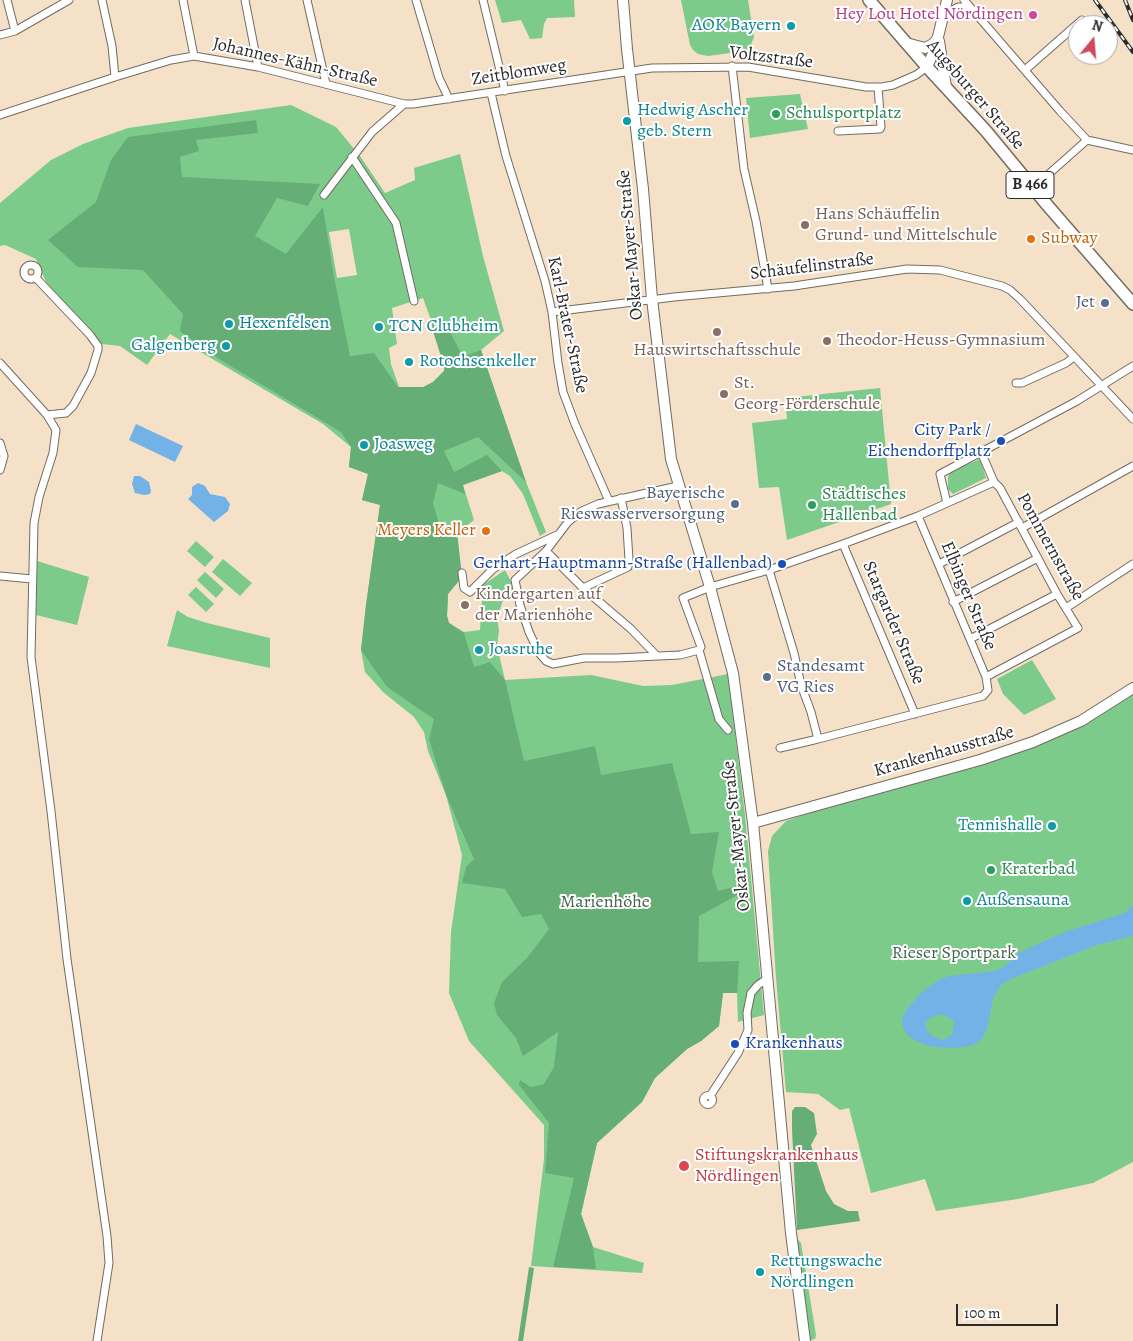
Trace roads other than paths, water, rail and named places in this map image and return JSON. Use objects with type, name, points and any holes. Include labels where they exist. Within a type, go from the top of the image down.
[{"type":"main road","name":"Oskar-Mayer-Straße","points":[[624,0],[652,299],[671,459],[710,587],[733,673],[753,823],[793,1253],[805,1341]]},
{"type":"main road","name":"Augsburger Straße","points":[[869,0],[988,133],[1133,304]]},
{"type":"main road","points":[[927,67],[938,38],[947,0]]},
{"type":"main road","points":[[906,43],[925,48],[938,38]]},
{"type":"main road","points":[[938,38],[946,87]]},
{"type":"main road","name":"Krankenhausstraße","points":[[753,823],[980,760],[1032,742],[1081,721],[1133,688]]},
{"type":"street","points":[[7,0],[15,31]]},
{"type":"street","points":[[0,35],[15,31],[69,0]]},
{"type":"street","points":[[102,0],[112,46],[115,77]]},
{"type":"street","points":[[183,0],[194,56]]},
{"type":"street","points":[[244,0],[258,67]]},
{"type":"street","points":[[307,0],[326,84]]},
{"type":"street","points":[[416,0],[439,78],[449,99]]},
{"type":"street","points":[[483,0],[505,91]]},
{"type":"street","points":[[964,0],[1087,140],[1133,150]]},
{"type":"street","points":[[944,15],[962,7],[974,10]]},
{"type":"street","points":[[1024,70],[1068,32]]},
{"type":"street","name":"Johannes-Kähn-Straße","points":[[0,115],[115,77],[171,60],[194,56],[258,67],[404,104],[413,104]]},
{"type":"street","points":[[732,66],[744,169],[756,221],[768,289]]},
{"type":"street","name":"Voltzstraße","points":[[630,70],[732,66],[782,72],[866,87],[878,87],[900,82],[927,67]]},
{"type":"street","name":"Zeitblomweg","points":[[413,104],[622,73],[630,70]]},
{"type":"street","points":[[838,131],[880,130],[878,87]]},
{"type":"street","name":"Karl-Brater-Straße","points":[[491,93],[506,156],[545,282],[552,312],[563,392],[609,501]]},
{"type":"street","points":[[324,195],[372,132],[404,104]]},
{"type":"street","points":[[1033,188],[1087,140]]},
{"type":"street","points":[[352,157],[396,222],[414,301]]},
{"type":"street","name":"Schäufelinstraße","points":[[552,312],[618,305],[652,299],[768,289],[907,269],[940,270],[1004,286],[1010,290],[1133,419]]},
{"type":"street","points":[[36,278],[98,346],[91,373],[73,406],[66,413],[48,415]]},
{"type":"street","points":[[1016,383],[1022,383],[1074,357]]},
{"type":"street","points":[[0,363],[48,415],[56,430],[53,454],[39,497],[34,535],[32,672],[51,811],[67,959],[107,1236],[109,1263],[97,1341]]},
{"type":"street","points":[[947,503],[940,474],[1103,386],[1133,366]]},
{"type":"street","points":[[0,443],[4,456],[0,470]]},
{"type":"street","name":"Pommernstraße","points":[[984,451],[994,482],[1000,488],[1057,594],[1078,628],[986,677]]},
{"type":"street","points":[[939,564],[1021,525],[1133,466]]},
{"type":"street","points":[[728,730],[719,720],[699,650],[701,647],[683,598],[710,587],[769,570],[843,544],[918,516],[994,482]]},
{"type":"street","points":[[678,486],[609,501],[582,511],[568,522],[546,551],[515,580],[520,606],[529,632],[539,653],[546,661],[553,664],[584,658],[680,655],[699,650]]},
{"type":"street","points":[[584,588],[628,566],[627,536],[621,498]]},
{"type":"street","name":"Elbinger Straße","points":[[915,714],[982,696],[988,690],[986,677],[918,516]]},
{"type":"street","points":[[462,573],[464,588],[470,592],[493,569],[516,554],[559,533]]},
{"type":"street","name":"Stargarder Straße","points":[[843,544],[915,714]]},
{"type":"street","points":[[546,551],[584,588],[631,629],[656,655]]},
{"type":"street","points":[[953,602],[1038,558]]},
{"type":"street","points":[[1066,608],[1133,564]]},
{"type":"street","points":[[769,570],[794,653],[800,685],[811,712],[818,738]]},
{"type":"street","points":[[0,576],[32,579]]},
{"type":"street","points":[[970,639],[1057,594]]},
{"type":"street","points":[[780,748],[915,714]]},
{"type":"street","points":[[710,1096],[738,1053],[748,1030],[747,1013],[751,993],[768,978]]},
{"type":"water","points":[[136,424],[183,446],[175,462],[129,440]]},
{"type":"water","points":[[134,476],[140,476],[149,482],[150,494],[135,493],[132,484]]},
{"type":"water","points":[[198,483],[205,486],[210,494],[225,497],[230,504],[228,511],[214,522],[188,499],[192,495],[192,487]]},
{"type":"water","points":[[1133,905],[1133,936],[1097,945],[1011,979],[1001,985],[993,999],[987,1029],[982,1039],[973,1045],[956,1048],[934,1047],[912,1039],[905,1032],[902,1022],[908,1008],[921,993],[940,979],[950,976],[995,971],[1004,967],[1017,954],[1038,944],[1065,932],[1125,913]],"holes":[[[941,1014],[952,1019],[954,1024],[952,1035],[943,1040],[932,1036],[926,1029],[926,1023],[930,1018]]]},
{"type":"railway","points":[[1095,0],[1133,52]]},
{"type":"railway","points":[[1125,0],[1133,20]]},
{"type":"place","name":"Hey Lou Hotel Nördingen","points":[[1033,15]]},
{"type":"place","name":"AOK Bayern","points":[[791,26]]},
{"type":"place","name":"Schulsportplatz","points":[[776,114]]},
{"type":"place","name":"Hedwig Ascher geb. Stern","points":[[627,121]]},
{"type":"place","name":"Hans Schäuffelin Grund- und Mittelschule","points":[[805,225]]},
{"type":"place","name":"Subway","points":[[1031,239]]},
{"type":"place","name":"Jet","points":[[1105,303]]},
{"type":"place","name":"Hexenfelsen","points":[[229,324]]},
{"type":"place","name":"TCN Clubheim","points":[[379,327]]},
{"type":"place","name":"Hauswirtschaftsschule","points":[[717,332]]},
{"type":"place","name":"Theodor-Heuss-Gymnasium","points":[[827,341]]},
{"type":"place","name":"Galgenberg","points":[[226,346]]},
{"type":"place","name":"Rotochsenkeller","points":[[409,362]]},
{"type":"place","name":"St. Georg-Förderschule","points":[[724,394]]},
{"type":"place","name":"City Park / Eichendorffplatz","points":[[1001,441]]},
{"type":"place","name":"Joasweg","points":[[364,445]]},
{"type":"place","name":"Bayerische Rieswasserversorgung","points":[[735,504]]},
{"type":"place","name":"Städtisches Hallenbad","points":[[812,505]]},
{"type":"place","name":"Meyers Keller","points":[[486,531]]},
{"type":"place","name":"Gerhart-Hauptmann-Straße (Hallenbad)","points":[[782,564]]},
{"type":"place","name":"Kindergarten auf der Marienhöhe","points":[[465,605]]},
{"type":"place","name":"Joasruhe","points":[[479,650]]},
{"type":"place","name":"Standesamt VG Ries","points":[[767,677]]},
{"type":"place","name":"Tennishalle","points":[[1052,826]]},
{"type":"place","name":"Kraterbad","points":[[991,870]]},
{"type":"place","name":"Außensauna","points":[[967,901]]},
{"type":"place","name":"Krankenhaus","points":[[735,1044]]},
{"type":"place","name":"Stiftungskrankenhaus Nördlingen","points":[[684,1166]]},
{"type":"place","name":"Rettungswache Nördlingen","points":[[760,1272]]},
{"type":"park label","name":"Marienhöhe","points":[[605,903]]},
{"type":"park label","name":"Rieser Sportpark","points":[[954,954]]}]
